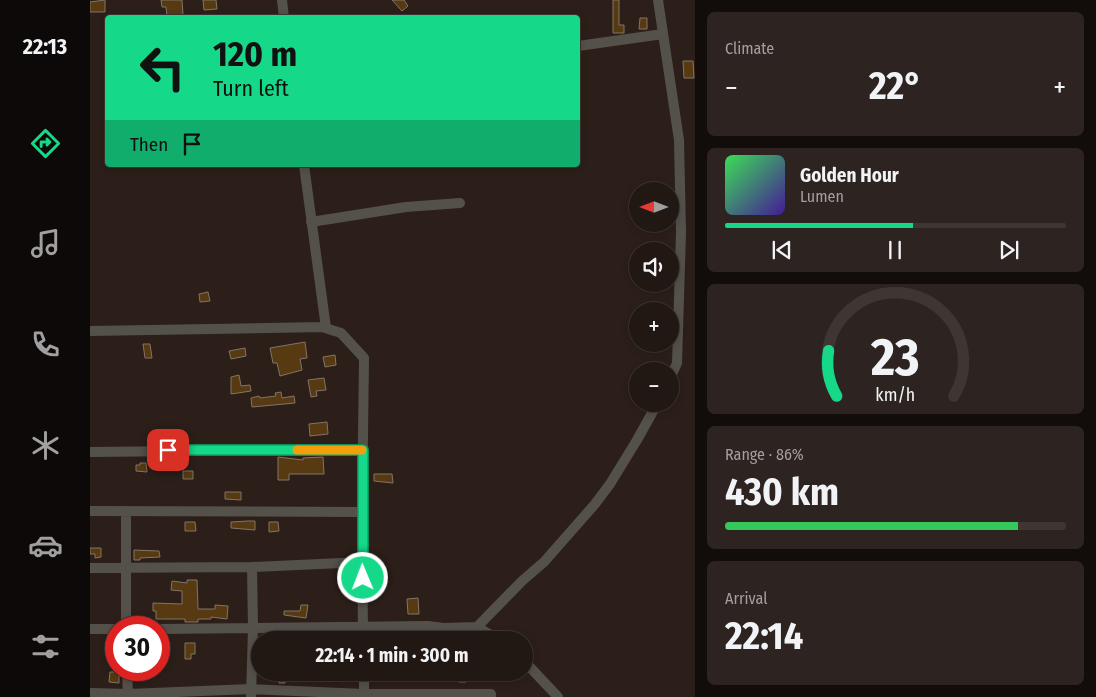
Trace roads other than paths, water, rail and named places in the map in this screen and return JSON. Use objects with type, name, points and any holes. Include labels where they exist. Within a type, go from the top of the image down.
[{"type":"street","points":[[282,0],[284,15]]},
{"type":"street","points":[[658,0],[679,140],[681,232],[677,362]]},
{"type":"street","points":[[580,46],[662,34]]},
{"type":"street","points":[[304,167],[326,328]]},
{"type":"street","points":[[311,222],[406,207],[460,203]]},
{"type":"street","points":[[90,331],[322,327],[341,333],[364,358],[363,631]]},
{"type":"street","points":[[476,627],[544,562],[595,504],[633,448],[653,412]]},
{"type":"street","points":[[90,452],[363,450]]},
{"type":"street","points":[[90,511],[362,512]]},
{"type":"street","points":[[126,511],[126,616]]},
{"type":"street","points":[[90,568],[252,566],[363,562]]},
{"type":"street","points":[[251,693],[254,628],[252,566]]},
{"type":"street","points":[[170,629],[476,627],[483,631]]},
{"type":"street","points":[[90,629],[105,629]]},
{"type":"street","points":[[533,670],[558,697]]},
{"type":"street","points":[[127,681],[128,696]]},
{"type":"street","points":[[364,681],[364,695]]},
{"type":"street","points":[[90,694],[128,696],[251,693],[364,695],[491,694],[491,697]]}]
